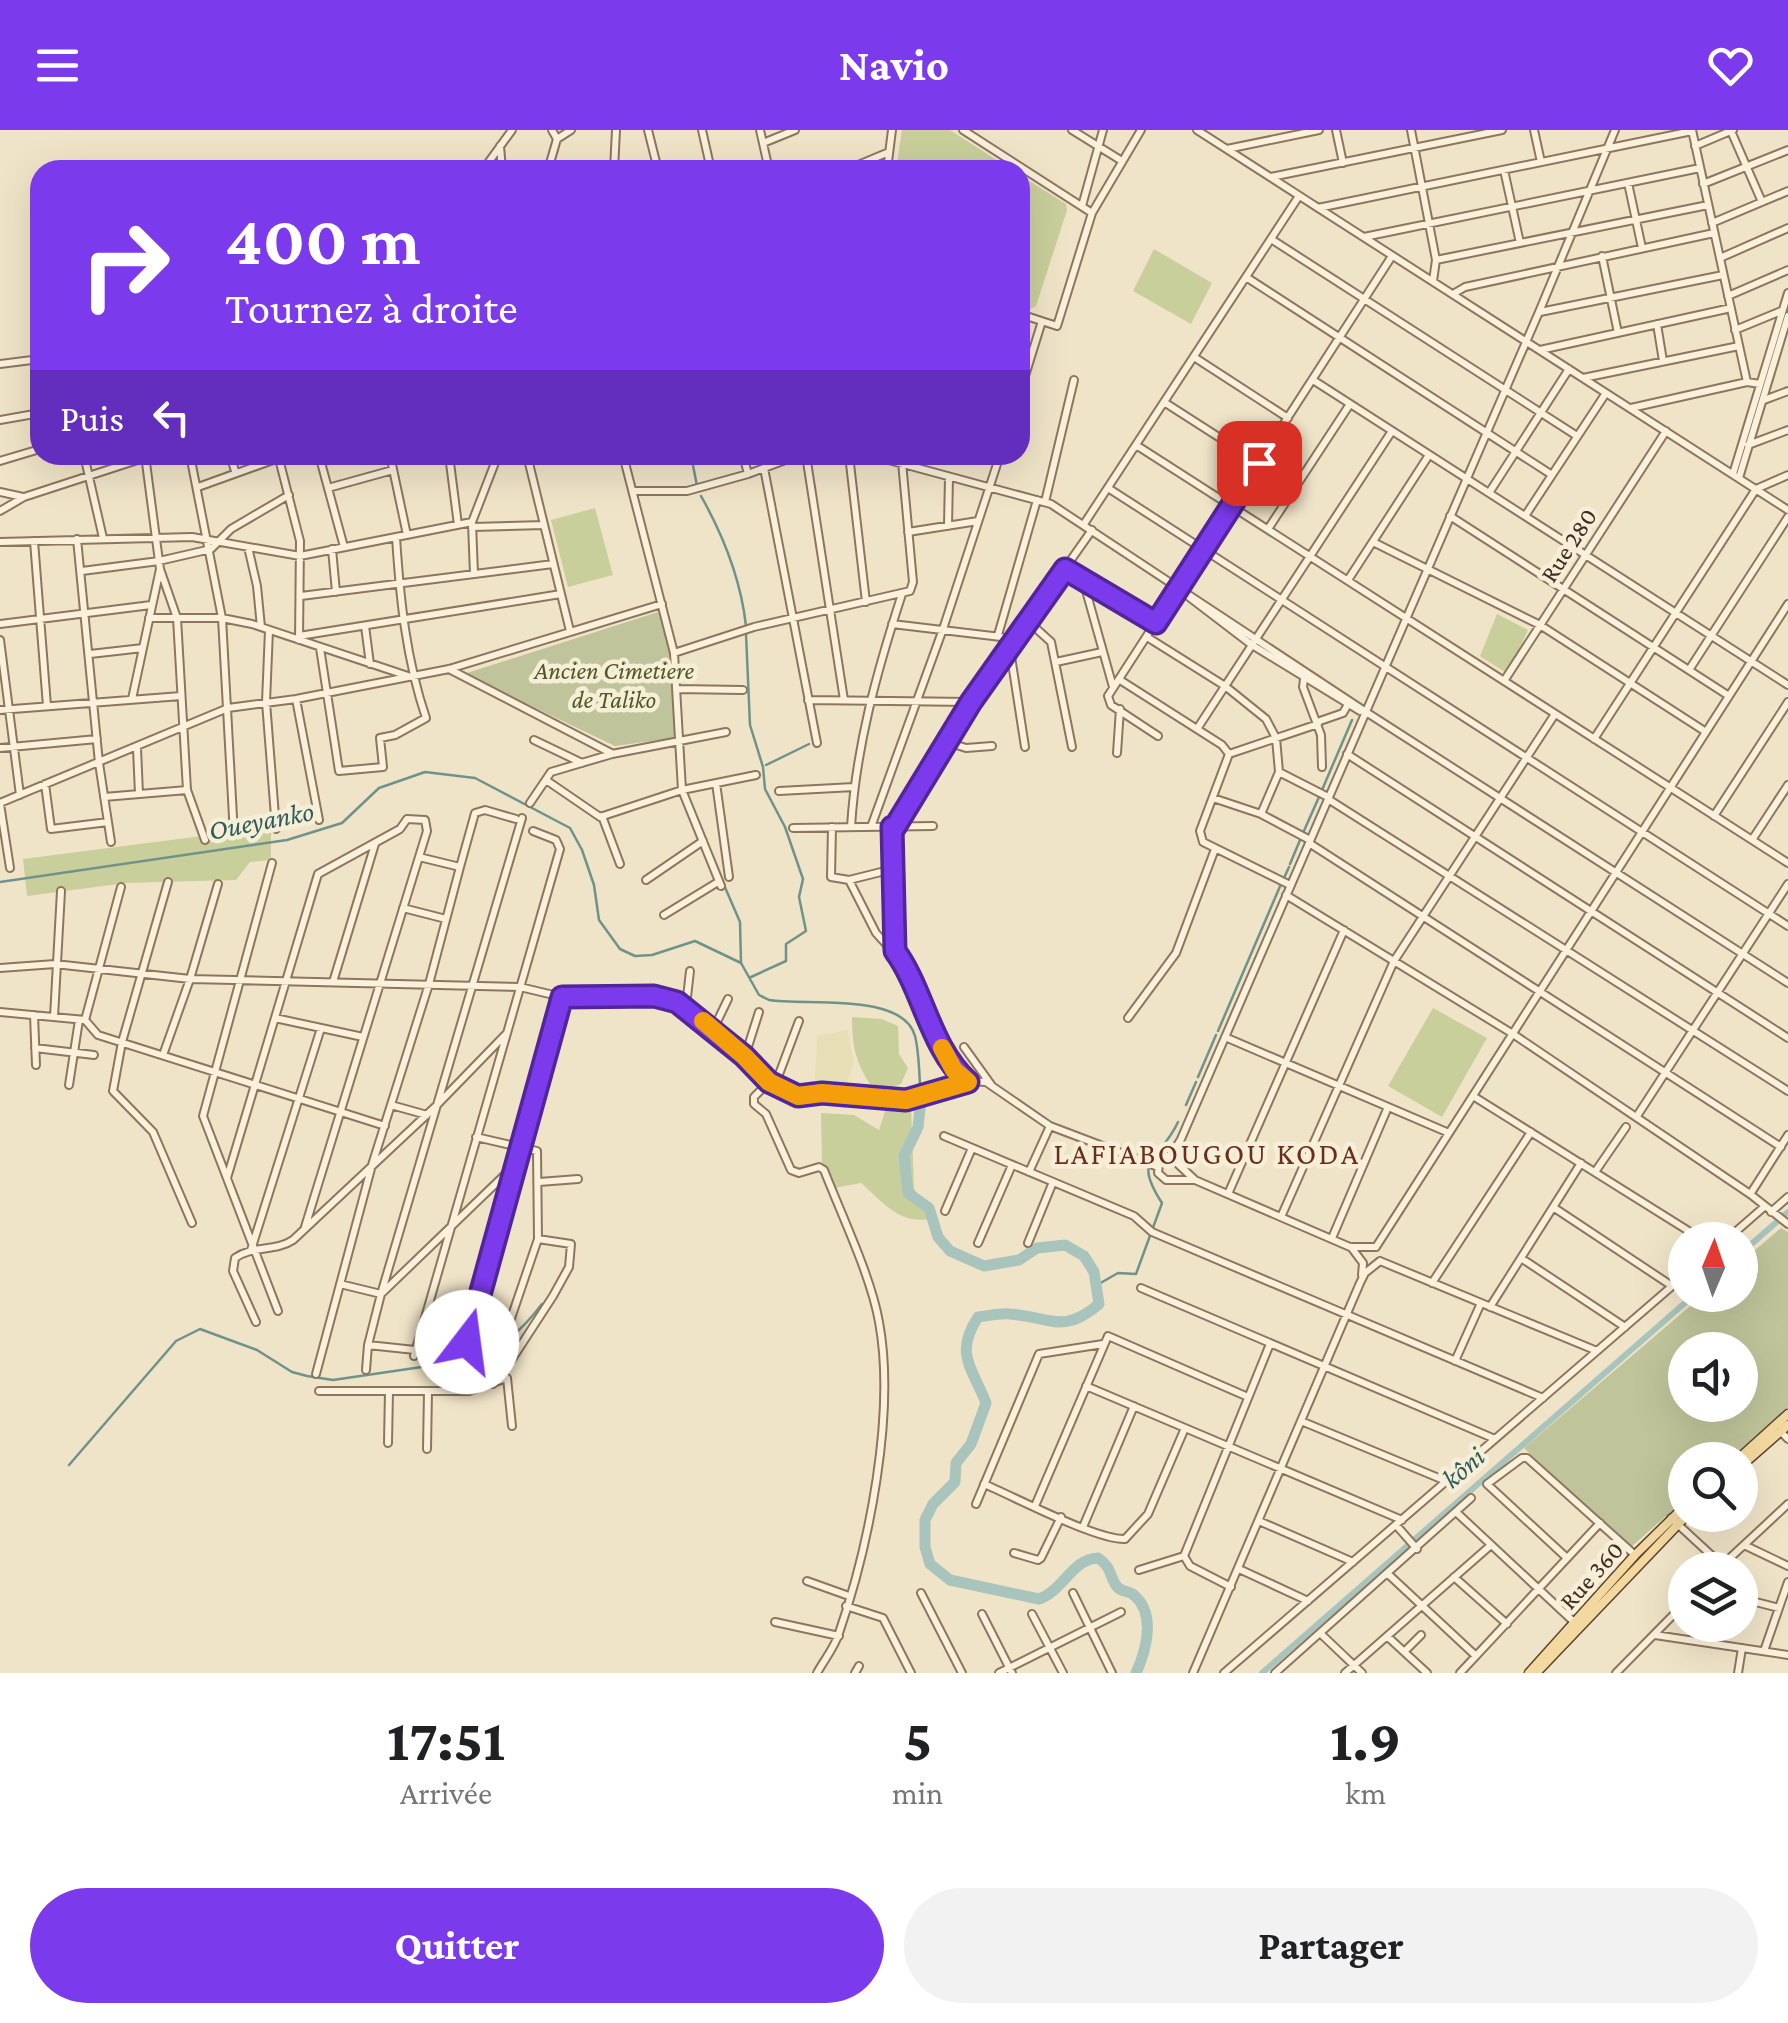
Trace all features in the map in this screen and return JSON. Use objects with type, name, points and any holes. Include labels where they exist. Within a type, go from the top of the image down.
[{"type":"main road","points":[[1757,1442],[1788,1414]]},
{"type":"main road","points":[[1758,1451],[1784,1428]]},
{"type":"main road","name":"Rue 360","points":[[1532,1673],[1636,1555],[1668,1526]]},
{"type":"main road","name":"Rue 360","points":[[1532,1673],[1668,1527]]},
{"type":"street","points":[[490,160],[512,130]]},
{"type":"street","points":[[552,130],[557,139]]},
{"type":"street","points":[[551,160],[557,139],[571,130]]},
{"type":"street","points":[[614,160],[616,130]]},
{"type":"street","points":[[648,130],[656,160]]},
{"type":"street","points":[[702,130],[709,160]]},
{"type":"street","points":[[760,130],[766,160]]},
{"type":"street","points":[[762,143],[795,130]]},
{"type":"street","points":[[888,160],[892,130]]},
{"type":"street","points":[[963,130],[1010,160]]},
{"type":"street","points":[[1072,130],[1122,161]]},
{"type":"street","points":[[1082,206],[1104,130]]},
{"type":"street","points":[[1030,318],[1057,326],[1092,213],[1142,130]]},
{"type":"street","points":[[1197,130],[1736,476],[1788,514],[1689,670]]},
{"type":"street","points":[[1225,149],[1318,130]]},
{"type":"street","points":[[1336,130],[1342,163]]},
{"type":"street","points":[[1411,130],[1436,260],[1432,281]]},
{"type":"street","points":[[1270,178],[1502,130]]},
{"type":"street","points":[[1534,130],[1540,162]]},
{"type":"street","points":[[1195,1180],[1163,1178],[1161,1164],[1181,1139],[1615,130]]},
{"type":"street","points":[[1317,208],[1692,130],[1747,382]]},
{"type":"street","points":[[1695,146],[1733,130],[1762,202]]},
{"type":"street","points":[[500,145],[501,160]]},
{"type":"street","points":[[1703,184],[1788,150]]},
{"type":"street","points":[[870,160],[889,152]]},
{"type":"street","points":[[1362,238],[1700,168]]},
{"type":"street","points":[[1504,170],[1520,243]]},
{"type":"street","points":[[1030,173],[1092,213]]},
{"type":"street","points":[[1628,183],[1642,248]]},
{"type":"street","points":[[1712,223],[1788,191]]},
{"type":"street","points":[[1084,524],[1299,196]]},
{"type":"street","points":[[1436,260],[1708,204]]},
{"type":"street","points":[[1720,258],[1788,228]]},
{"type":"street","points":[[1452,294],[1465,287],[1558,265],[1714,233]]},
{"type":"street","points":[[1270,239],[1577,436]]},
{"type":"street","points":[[1158,736],[1108,701],[1114,688],[1392,256]]},
{"type":"street","points":[[1602,256],[1618,333]]},
{"type":"street","points":[[1728,296],[1788,270]]},
{"type":"street","points":[[1539,312],[1723,274]]},
{"type":"street","points":[[1246,278],[1552,475]]},
{"type":"street","points":[[1736,476],[1778,352],[1788,292]]},
{"type":"street","points":[[1539,350],[1731,308]]},
{"type":"street","points":[[1735,330],[1785,313]]},
{"type":"street","points":[[1736,476],[1785,313]]},
{"type":"street","points":[[1030,355],[1042,322]]},
{"type":"street","points":[[1657,324],[1663,362]]},
{"type":"street","points":[[1582,378],[1739,346]]},
{"type":"street","points":[[1778,352],[1788,348]]},
{"type":"street","points":[[1194,357],[1288,418]]},
{"type":"street","points":[[0,364],[30,360]]},
{"type":"street","points":[[1489,493],[1569,370]]},
{"type":"street","points":[[998,636],[1074,380]]},
{"type":"street","points":[[1313,380],[1788,685]]},
{"type":"street","points":[[1629,408],[1747,382],[1764,385]]},
{"type":"street","points":[[1763,401],[1788,391]]},
{"type":"street","points":[[1525,516],[1606,393]]},
{"type":"street","points":[[1164,402],[1259,463]]},
{"type":"street","points":[[1268,529],[1350,404]]},
{"type":"street","points":[[0,420],[30,415]]},
{"type":"street","points":[[1197,729],[1392,430]]},
{"type":"street","points":[[1748,446],[1788,430]]},
{"type":"street","name":"Rue 280","points":[[1504,680],[1666,431]]},
{"type":"street","points":[[1136,444],[1788,863]]},
{"type":"street","points":[[0,461],[30,453]]},
{"type":"street","points":[[1348,580],[1430,455]]},
{"type":"street","points":[[87,465],[103,538]]},
{"type":"street","points":[[0,511],[24,497],[122,465]]},
{"type":"street","points":[[149,465],[153,536],[178,618],[187,790],[204,840]]},
{"type":"street","points":[[192,465],[222,618],[234,835]]},
{"type":"street","points":[[233,465],[235,472]]},
{"type":"street","points":[[198,487],[255,465]]},
{"type":"street","points":[[283,465],[300,541],[299,638]]},
{"type":"street","points":[[322,465],[344,547]]},
{"type":"street","points":[[392,465],[406,534]]},
{"type":"street","points":[[450,465],[458,525]]},
{"type":"street","points":[[474,574],[472,525],[494,465]]},
{"type":"street","points":[[529,465],[570,631]]},
{"type":"street","points":[[625,465],[674,654],[682,790],[720,884],[664,915]]},
{"type":"street","points":[[746,465],[748,474]]},
{"type":"street","points":[[634,491],[687,492],[768,465]]},
{"type":"street","points":[[804,465],[844,700]]},
{"type":"street","points":[[851,465],[866,602]]},
{"type":"street","points":[[674,654],[754,626],[830,612],[913,588],[902,465]]},
{"type":"street","points":[[911,465],[1041,501],[1084,524],[1305,676],[1788,983]]},
{"type":"street","points":[[871,827],[997,465]]},
{"type":"street","points":[[764,468],[817,743]]},
{"type":"street","points":[[328,488],[393,470]]},
{"type":"street","points":[[1594,739],[1756,490],[1788,475]]},
{"type":"street","points":[[948,526],[949,477]]},
{"type":"street","points":[[1108,488],[1788,926]]},
{"type":"street","points":[[0,492],[24,497]]},
{"type":"street","points":[[82,570],[160,565],[210,549],[230,529],[289,495]]},
{"type":"street","points":[[1450,516],[1729,696]]},
{"type":"street","points":[[908,532],[978,521]]},
{"type":"street","points":[[0,542],[153,536],[209,540],[300,556],[458,525],[544,525]]},
{"type":"street","points":[[895,951],[893,827],[971,702],[1092,530]]},
{"type":"street","points":[[320,648],[339,772],[384,767],[380,738],[395,735],[426,718],[412,677],[396,537]]},
{"type":"street","points":[[77,539],[110,842]]},
{"type":"street","points":[[34,541],[48,706]]},
{"type":"street","points":[[1373,542],[1540,625],[1706,732]]},
{"type":"street","points":[[248,546],[265,629],[266,702],[276,828]]},
{"type":"street","points":[[332,549],[336,592]]},
{"type":"street","points":[[302,596],[553,564]]},
{"type":"street","points":[[132,700],[160,565]]},
{"type":"street","points":[[1065,569],[1156,623]]},
{"type":"street","points":[[1083,580],[1114,688]]},
{"type":"street","points":[[851,827],[869,700],[902,593]]},
{"type":"street","points":[[299,638],[561,594]]},
{"type":"street","points":[[10,868],[0,803],[228,708],[412,677],[662,604]]},
{"type":"street","points":[[1374,1247],[1788,604]]},
{"type":"street","points":[[0,624],[152,606]]},
{"type":"street","points":[[148,618],[222,618],[299,638],[412,677]]},
{"type":"street","points":[[1030,622],[1050,642],[1072,747]]},
{"type":"street","points":[[892,624],[1018,639]]},
{"type":"street","points":[[365,626],[370,664]]},
{"type":"street","points":[[1147,637],[1258,710],[1276,738],[1279,772],[1261,814]]},
{"type":"street","points":[[0,640],[4,710],[20,795]]},
{"type":"street","points":[[90,654],[142,648]]},
{"type":"street","points":[[1010,648],[1025,747]]},
{"type":"street","points":[[1056,662],[1102,652]]},
{"type":"street","points":[[448,668],[612,754]]},
{"type":"street","points":[[1305,676],[1302,687],[1318,723],[1322,767]]},
{"type":"street","points":[[1120,680],[1222,745],[1229,754]]},
{"type":"street","points":[[676,689],[743,690]]},
{"type":"street","points":[[4,710],[182,696]]},
{"type":"street","points":[[296,699],[318,820]]},
{"type":"street","points":[[808,700],[971,702]]},
{"type":"street","points":[[1714,816],[1788,702]]},
{"type":"street","points":[[1229,754],[1343,713],[1349,704]]},
{"type":"street","points":[[1116,753],[1120,709]]},
{"type":"street","points":[[1281,1216],[1394,961],[1555,714]]},
{"type":"street","points":[[530,803],[551,772],[612,754],[726,732]]},
{"type":"street","points":[[0,748],[97,740]]},
{"type":"street","points":[[534,740],[582,763]]},
{"type":"street","points":[[946,742],[966,748],[992,746]]},
{"type":"street","points":[[137,748],[139,794]]},
{"type":"street","points":[[1229,754],[1200,836],[1203,842],[1290,885]]},
{"type":"street","points":[[1347,754],[1788,1038]]},
{"type":"street","points":[[1279,772],[1328,798],[1788,1091]]},
{"type":"street","points":[[602,816],[682,790],[756,775]]},
{"type":"street","points":[[546,780],[602,816],[620,864]]},
{"type":"street","points":[[716,783],[729,877]]},
{"type":"street","points":[[45,784],[52,830],[108,822]]},
{"type":"street","points":[[1752,840],[1788,784]]},
{"type":"street","points":[[778,791],[854,787]]},
{"type":"street","points":[[104,797],[187,790]]},
{"type":"street","points":[[1213,798],[1261,814],[1309,842],[1781,1146]]},
{"type":"street","points":[[316,1374],[372,1165],[430,984],[460,867],[476,814],[485,810],[519,819],[380,1294],[366,1370]]},
{"type":"street","points":[[227,1178],[318,874],[400,829],[407,819],[425,820],[427,830],[419,858],[305,1227]]},
{"type":"street","points":[[794,828],[934,826]]},
{"type":"street","points":[[832,828],[830,877],[850,880],[892,870]]},
{"type":"street","points":[[368,1345],[414,1353],[560,849],[556,840],[533,831]]},
{"type":"street","points":[[646,880],[703,841]]},
{"type":"street","points":[[333,982],[376,842]]},
{"type":"street","points":[[1128,1018],[1176,953],[1215,848]]},
{"type":"street","points":[[419,858],[460,867]]},
{"type":"street","points":[[272,863],[203,1116],[278,1311]]},
{"type":"street","points":[[850,880],[876,933],[906,966],[954,1070],[968,1082]]},
{"type":"street","points":[[168,882],[122,1042],[113,1091],[153,1132],[192,1223]]},
{"type":"street","points":[[163,1056],[218,884]]},
{"type":"street","points":[[1637,1116],[1788,884]]},
{"type":"street","points":[[69,1085],[72,1052],[122,888]]},
{"type":"street","points":[[54,1017],[61,891]]},
{"type":"street","points":[[1286,894],[1513,1034],[1777,1216],[1788,1197]]},
{"type":"street","points":[[403,908],[446,919]]},
{"type":"street","points":[[1228,1194],[1344,930]]},
{"type":"street","points":[[0,968],[55,964],[190,979],[520,987],[562,997],[654,996],[686,1006],[772,1084],[798,1096],[822,1093],[906,1100],[968,1082],[986,1082],[1050,1126],[1161,1164],[1174,1160],[1195,1180],[1350,1246],[1374,1247],[1381,1255],[1380,1261],[1360,1284],[1193,1673]]},
{"type":"street","points":[[686,1006],[690,971]]},
{"type":"street","points":[[467,1342],[562,997]]},
{"type":"street","points":[[713,1030],[728,998]]},
{"type":"street","points":[[0,1012],[82,1020],[98,1035],[385,1126]]},
{"type":"street","points":[[744,1056],[759,1012]]},
{"type":"street","points":[[34,1015],[36,1065]]},
{"type":"street","points":[[275,1018],[363,1037]]},
{"type":"street","points":[[799,1021],[772,1084],[754,1098],[754,1104],[766,1114],[791,1170],[824,1170],[879,1320],[883,1419],[868,1532],[838,1636],[817,1673]]},
{"type":"street","points":[[252,1250],[322,1028]]},
{"type":"street","points":[[256,1322],[233,1271],[235,1258],[252,1250],[284,1246],[436,1108],[506,1034]]},
{"type":"street","points":[[1225,1038],[1449,1133]]},
{"type":"street","points":[[36,1048],[94,1054]]},
{"type":"street","points":[[964,1048],[992,1086]]},
{"type":"street","points":[[1473,1096],[1674,1222]]},
{"type":"street","points":[[391,1105],[427,1115]]},
{"type":"street","points":[[1332,1238],[1388,1107]]},
{"type":"street","points":[[1029,1172],[1050,1126]]},
{"type":"street","points":[[1595,1172],[1626,1127]]},
{"type":"street","points":[[1432,1282],[1531,1132]]},
{"type":"street","points":[[944,1136],[1134,1216],[1152,1232],[1542,1398]]},
{"type":"street","points":[[1750,1194],[1788,1136]]},
{"type":"street","points":[[476,1137],[537,1151],[538,1240],[506,1333]]},
{"type":"street","points":[[1173,1179],[1179,1172],[1181,1139]]},
{"type":"street","points":[[945,1211],[972,1148]]},
{"type":"street","points":[[380,1294],[516,1164]]},
{"type":"street","points":[[1490,1306],[1581,1164]]},
{"type":"street","points":[[978,1243],[1012,1165]]},
{"type":"street","points":[[539,1182],[578,1179]]},
{"type":"street","points":[[1028,1243],[1053,1182]]},
{"type":"street","points":[[1553,1208],[1668,1283]]},
{"type":"street","points":[[493,1384],[493,1376],[512,1359],[569,1266],[570,1244],[538,1240]]},
{"type":"street","points":[[1350,1246],[1372,1267]]},
{"type":"street","points":[[1360,1284],[1365,1248],[1374,1247]]},
{"type":"street","points":[[1520,1258],[1625,1327]]},
{"type":"street","points":[[1380,1261],[1597,1351]]},
{"type":"street","points":[[340,1284],[380,1294]]},
{"type":"street","points":[[1141,1288],[1496,1439]]},
{"type":"street","points":[[1224,1673],[1668,1289]]},
{"type":"street","points":[[1456,1361],[1480,1303]]},
{"type":"street","points":[[1035,1506],[1108,1336],[1248,1398]]},
{"type":"street","points":[[976,1504],[1039,1354],[1104,1344]]},
{"type":"street","points":[[1184,1556],[1270,1344]]},
{"type":"street","points":[[319,1391],[469,1391],[507,1378],[512,1426]]},
{"type":"street","points":[[1086,1386],[1399,1522],[1416,1548]]},
{"type":"street","points":[[388,1443],[389,1391]]},
{"type":"street","points":[[427,1448],[428,1391]]},
{"type":"street","points":[[1083,1527],[1134,1406]]},
{"type":"street","points":[[1301,1422],[1446,1482]]},
{"type":"street","points":[[984,1484],[1083,1527],[1125,1538],[1148,1514],[1185,1428]]},
{"type":"street","points":[[1784,1428],[1788,1440]]},
{"type":"street","points":[[1567,1558],[1487,1484],[1524,1457],[1636,1555]]},
{"type":"street","points":[[1275,1673],[1470,1498]]},
{"type":"street","points":[[1736,1552],[1787,1506]]},
{"type":"street","points":[[1456,1512],[1574,1622]]},
{"type":"street","points":[[1014,1553],[1041,1558],[1060,1517]]},
{"type":"street","points":[[1259,1521],[1353,1562]]},
{"type":"street","points":[[1460,1673],[1600,1523]]},
{"type":"street","points":[[1685,1532],[1705,1552]]},
{"type":"street","points":[[1345,1673],[1491,1545]]},
{"type":"street","points":[[1744,1545],[1788,1566]]},
{"type":"street","points":[[1139,1570],[1184,1556]]},
{"type":"street","points":[[1184,1556],[1190,1566],[1231,1587]]},
{"type":"street","points":[[1238,1569],[1308,1601]]},
{"type":"street","points":[[1388,1574],[1476,1656]]},
{"type":"street","points":[[1454,1577],[1507,1624]]},
{"type":"street","points":[[806,1581],[848,1596]]},
{"type":"street","points":[[1764,1651],[1788,1582]]},
{"type":"street","points":[[921,1593],[962,1673]]},
{"type":"street","points":[[1073,1593],[1112,1673]]},
{"type":"street","points":[[1758,1603],[1779,1608]]},
{"type":"street","points":[[846,1606],[883,1618],[911,1673]]},
{"type":"street","points":[[999,1673],[1120,1612]]},
{"type":"street","points":[[982,1614],[1011,1670]]},
{"type":"street","points":[[1032,1614],[1062,1673]]},
{"type":"street","points":[[1616,1673],[1668,1621]]},
{"type":"street","points":[[775,1622],[838,1636]]},
{"type":"street","points":[[1320,1633],[1362,1673]]},
{"type":"street","points":[[1404,1652],[1421,1634]]},
{"type":"street","points":[[1655,1634],[1788,1655]]},
{"type":"street","points":[[1388,1637],[1427,1673]]},
{"type":"street","points":[[1738,1673],[1742,1648]]},
{"type":"shaded area","points":[[847,1030],[854,1062],[845,1088],[815,1080],[817,1036]]},
{"type":"green space","points":[[902,130],[950,130],[996,160],[898,160]]},
{"type":"green space","points":[[1030,181],[1066,204],[1067,210],[1036,306],[1030,309]]},
{"type":"green space","points":[[1154,249],[1212,283],[1191,324],[1133,291]]},
{"type":"green space","points":[[595,508],[613,575],[568,587],[551,520]]},
{"type":"green space","name":"Ancien Cimetiere de Taliko","points":[[658,612],[668,637],[675,738],[615,746],[464,674]]},
{"type":"green space","points":[[1497,614],[1528,630],[1508,674],[1480,656]]},
{"type":"green space","points":[[271,827],[271,860],[250,862],[236,880],[126,883],[27,896],[23,859]]},
{"type":"green space","points":[[1433,1008],[1487,1038],[1442,1117],[1388,1086]]},
{"type":"green space","points":[[852,1017],[882,1019],[898,1026],[899,1054],[908,1068],[901,1084],[889,1088],[870,1084],[855,1052]]},
{"type":"green space","points":[[911,1105],[914,1188],[931,1219],[900,1215],[861,1183],[834,1188],[822,1162],[821,1113],[854,1115],[879,1130],[886,1108]]},
{"type":"green space","points":[[1781,1228],[1788,1232],[1788,1407],[1749,1442],[1668,1442],[1668,1514],[1630,1548],[1524,1448],[1683,1312],[1758,1312],[1758,1248]]},
{"type":"waterway","points":[[693,465],[697,486]]},
{"type":"waterway","points":[[701,496],[730,559],[746,626]]},
{"type":"waterway","points":[[746,634],[750,725],[763,767],[765,789],[785,827],[803,879],[799,897],[806,931],[786,944],[786,961],[751,977]]},
{"type":"waterway","points":[[1322,790],[1352,720]]},
{"type":"waterway","points":[[766,765],[809,744]]},
{"type":"waterway","name":"Oueyanko","points":[[0,882],[287,840],[342,823],[379,788],[425,772],[475,778],[570,828],[594,885],[599,920],[620,949],[635,956],[652,955],[695,941],[741,963],[759,995],[769,1000],[874,1007],[907,1022],[917,1044],[921,1100]]},
{"type":"waterway","points":[[1303,833],[1319,797]]},
{"type":"waterway","points":[[1290,864],[1300,840]]},
{"type":"waterway","points":[[716,865],[721,877]]},
{"type":"waterway","points":[[1284,878],[1289,867]]},
{"type":"waterway","points":[[1218,1031],[1281,884]]},
{"type":"waterway","points":[[724,885],[740,922],[741,963]]},
{"type":"waterway","points":[[1198,1077],[1216,1035]]},
{"type":"waterway","points":[[1186,1105],[1196,1082]]},
{"type":"waterway","points":[[921,1100],[918,1127],[904,1156],[908,1193],[929,1208],[938,1237],[950,1251],[984,1266],[1019,1260],[1037,1248],[1065,1245],[1084,1256],[1094,1272],[1099,1304],[1066,1322],[1010,1314],[978,1317],[966,1351],[986,1403],[971,1444],[956,1463],[955,1482],[933,1504],[925,1520],[925,1547],[930,1564],[950,1580],[1039,1599],[1081,1564],[1098,1558],[1117,1587],[1135,1596],[1145,1613],[1146,1644],[1136,1673]]},
{"type":"waterway","points":[[1097,1285],[1118,1273],[1136,1274],[1162,1203],[1149,1176],[1149,1167],[1178,1122]]},
{"type":"waterway","name":"kôni","points":[[1758,1238],[1788,1212]]},
{"type":"waterway","points":[[69,1465],[176,1341],[200,1329],[257,1350],[292,1372],[333,1380],[442,1364],[488,1350],[511,1337],[542,1304]]},
{"type":"waterway","name":"kôni","points":[[1262,1673],[1675,1312]]},
{"type":"slow traffic","points":[[703,1021],[769,1082],[798,1096],[822,1093],[906,1100],[968,1082],[954,1070],[942,1048]]},
{"type":"district","name":"LAFIABOUGOU KODA","points":[[1207,1154]]},
{"type":"route","points":[[467,1342],[562,997],[654,996],[677,1002],[744,1056],[769,1082],[798,1096],[822,1093],[906,1100],[968,1082],[954,1070],[943,1051],[906,966],[895,951],[892,827],[971,702],[1065,569],[1156,623],[1259,463]]}]
